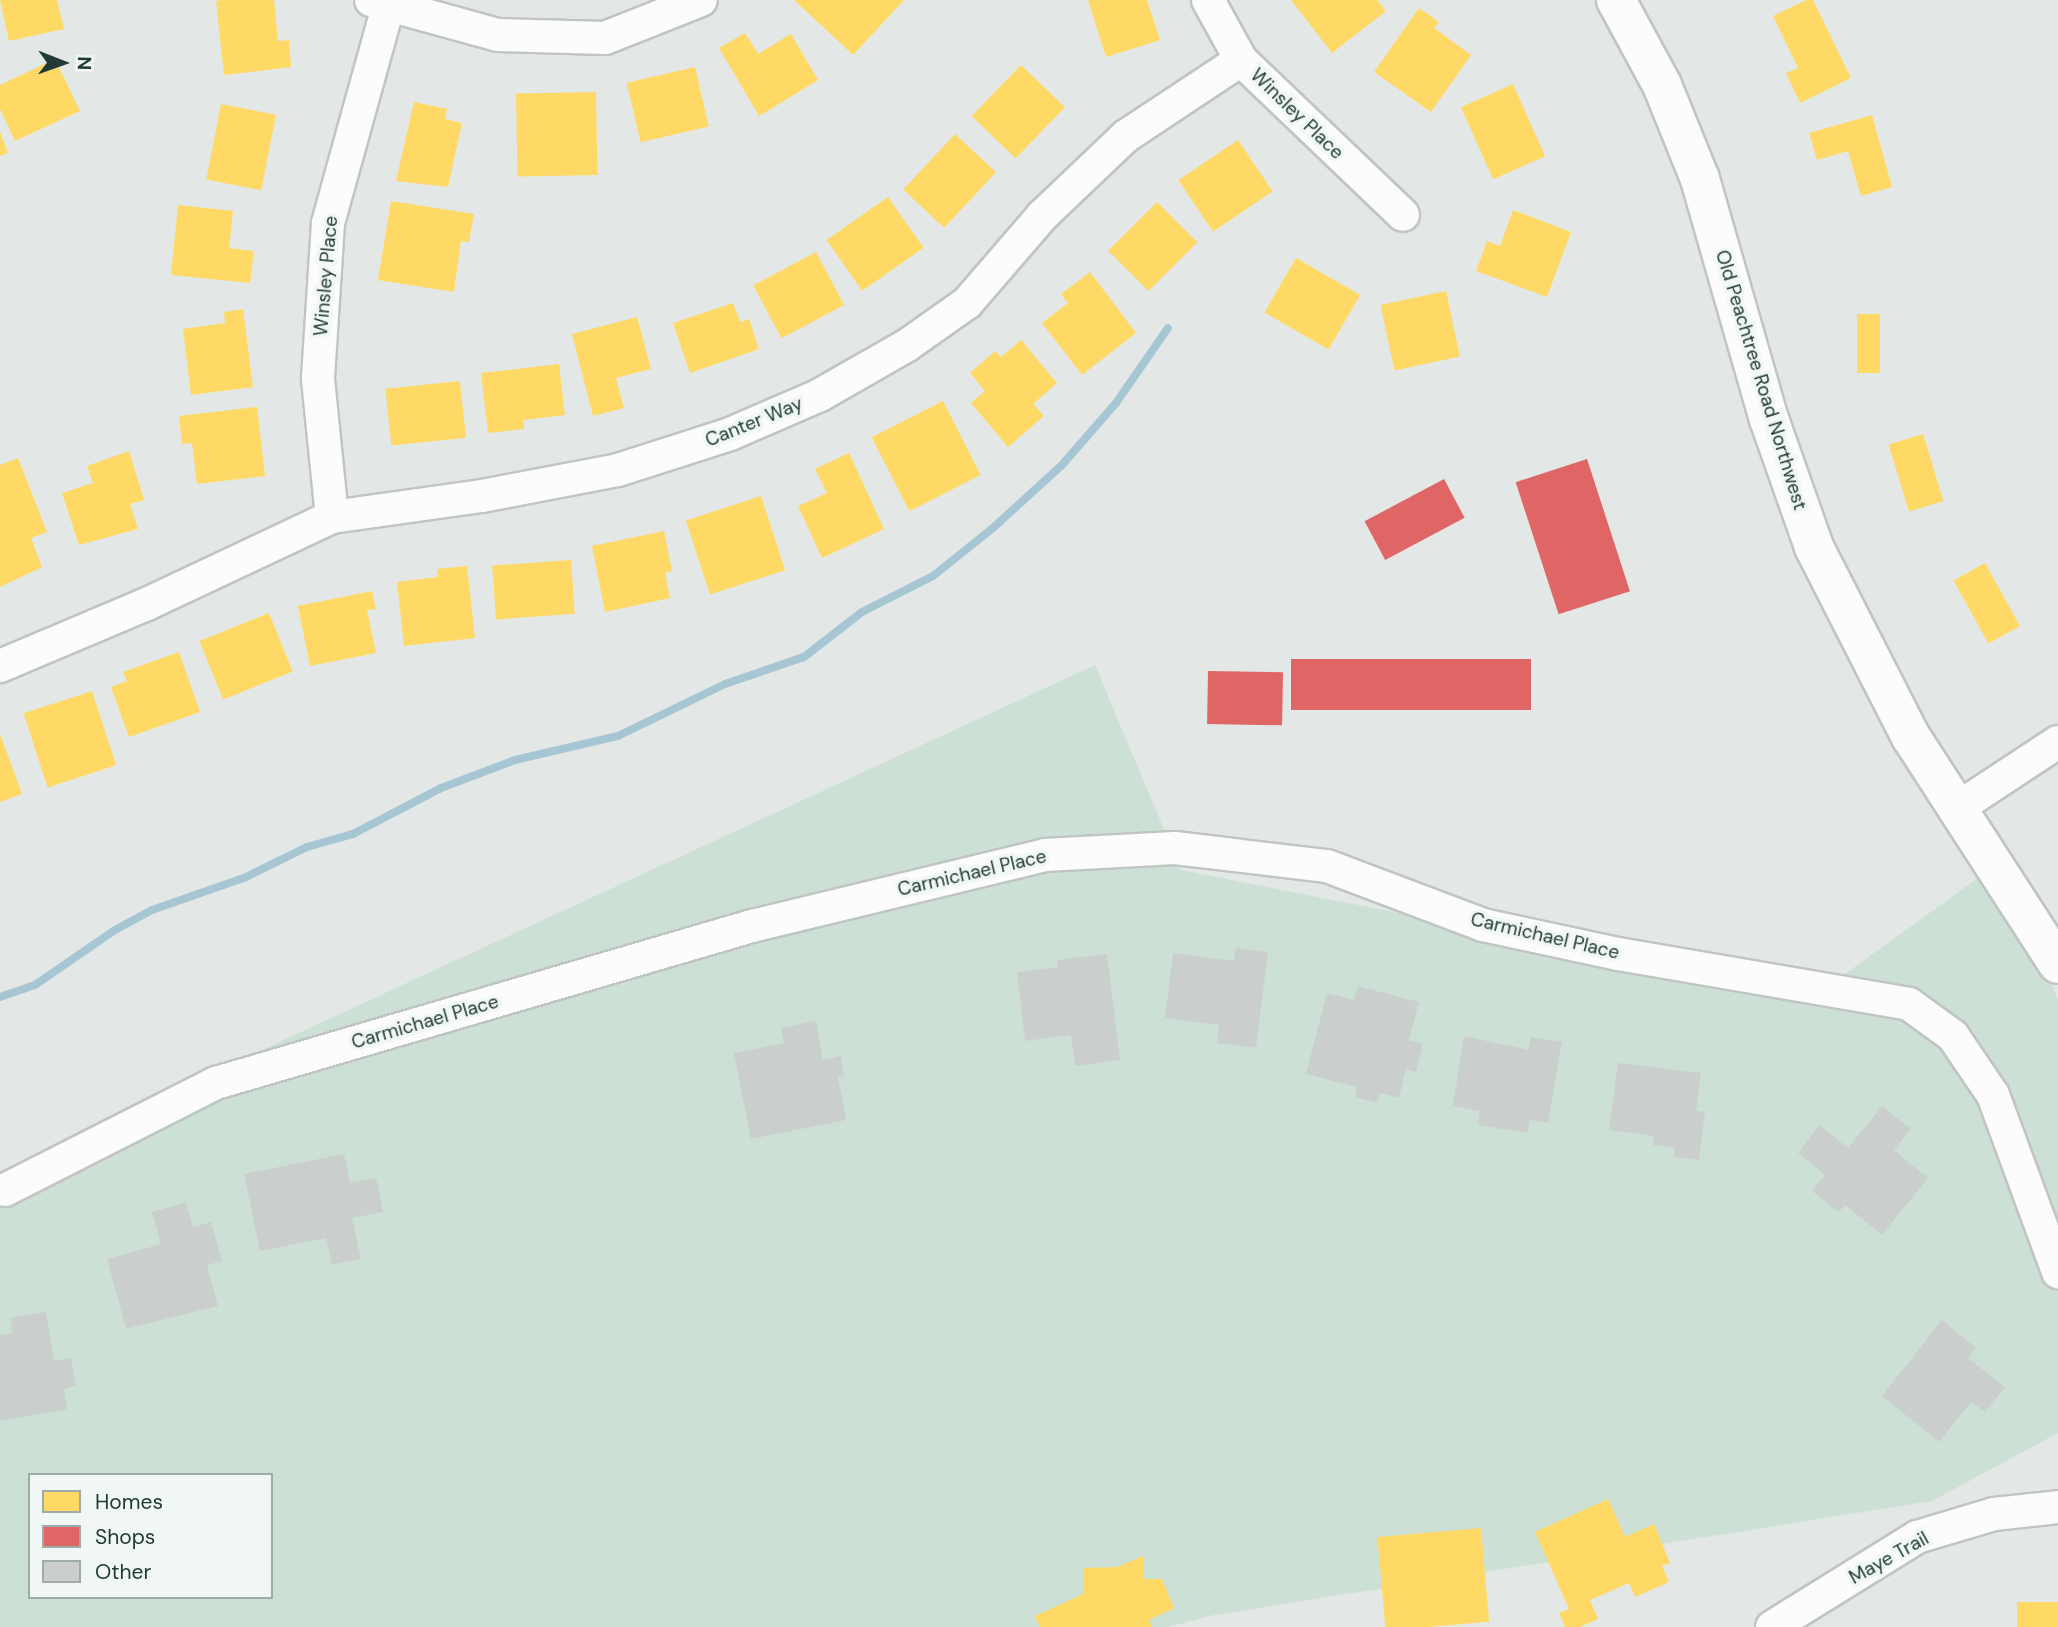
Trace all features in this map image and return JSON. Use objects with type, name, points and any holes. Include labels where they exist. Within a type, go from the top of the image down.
[{"type":"main road","name":"Old Peachtree Road Northwest","points":[[1616,0],[1662,85],[1700,179],[1769,419],[1814,547],[1911,737],[1955,809],[2058,964]]},
{"type":"street","points":[[383,2],[498,35],[606,38],[701,0]]},
{"type":"street","name":"Winsley Place","points":[[1208,0],[1241,61],[1403,215]]},
{"type":"street","name":"Winsley Place","points":[[332,517],[318,378],[328,223],[383,2]]},
{"type":"street","name":"Canter Way","points":[[0,666],[170,593],[332,517],[482,496],[618,470],[730,434],[820,395],[906,346],[967,303],[1042,216],[1126,136],[1241,61]]},
{"type":"street","points":[[1955,809],[2058,743]]},
{"type":"street","name":"Carmichael Place","points":[[5,1191],[229,1079],[752,926],[1018,861],[1045,855],[1175,848],[1327,866],[1483,925],[1618,954],[1909,1004],[1953,1036],[1993,1095],[2058,1272]]},
{"type":"street","name":"Maye Trail","points":[[1772,1627],[1917,1537],[1994,1514],[2058,1507]]},
{"type":"green space","points":[[1095,665],[1181,870],[1816,995],[1993,867],[2058,999],[2058,1433],[1932,1501],[1209,1616],[1169,1627],[0,1627],[0,1171]]},
{"type":"building: Homes","points":[[0,0],[57,0],[64,29],[9,41]]},
{"type":"building: Homes","points":[[274,0],[278,41],[289,40],[291,67],[224,75],[216,1]]},
{"type":"building: Homes","points":[[794,0],[904,0],[853,55]]},
{"type":"building: Homes","points":[[1088,0],[1147,0],[1160,40],[1106,57]]},
{"type":"building: Homes","points":[[1291,0],[1377,0],[1386,11],[1332,53]]},
{"type":"building: Homes","points":[[1806,0],[1813,0],[1851,78],[1800,103],[1786,73],[1798,68],[1773,16]]},
{"type":"building: Homes","points":[[1419,8],[1439,22],[1434,28],[1471,55],[1431,112],[1374,72]]},
{"type":"building: Homes","points":[[745,33],[758,54],[791,34],[818,80],[759,116],[719,48]]},
{"type":"building: Homes","points":[[55,59],[80,111],[15,141],[0,109],[0,85]]},
{"type":"building: Homes","points":[[1021,65],[1065,107],[1016,158],[972,116]]},
{"type":"building: Homes","points":[[695,67],[709,126],[641,142],[627,83]]},
{"type":"building: Homes","points":[[1513,84],[1545,156],[1493,179],[1461,107]]},
{"type":"building: Homes","points":[[596,92],[597,175],[517,176],[516,93]]},
{"type":"building: Homes","points":[[414,102],[447,109],[445,119],[462,123],[448,187],[396,181]]},
{"type":"building: Homes","points":[[221,104],[276,115],[261,190],[206,180]]},
{"type":"building: Homes","points":[[1872,115],[1892,187],[1861,196],[1848,151],[1817,160],[1809,133]]},
{"type":"building: Homes","points":[[0,132],[8,153],[0,156]]},
{"type":"building: Homes","points":[[955,134],[996,172],[944,228],[903,190]]},
{"type":"building: Homes","points":[[1238,140],[1273,191],[1213,232],[1178,180]]},
{"type":"building: Homes","points":[[888,197],[924,248],[862,291],[827,240]]},
{"type":"building: Homes","points":[[391,201],[474,214],[469,242],[461,241],[454,292],[378,280]]},
{"type":"building: Homes","points":[[1157,202],[1197,242],[1149,291],[1108,251]]},
{"type":"building: Homes","points":[[178,205],[233,211],[229,248],[254,251],[250,283],[171,275]]},
{"type":"building: Homes","points":[[1513,210],[1571,232],[1547,297],[1476,271],[1487,241],[1500,246]]},
{"type":"building: Homes","points":[[816,252],[844,305],[781,338],[753,285]]},
{"type":"building: Homes","points":[[1296,258],[1360,295],[1329,350],[1264,313]]},
{"type":"building: Homes","points":[[1090,272],[1136,333],[1082,375],[1042,323],[1068,303],[1061,294]]},
{"type":"building: Homes","points":[[1446,291],[1460,357],[1394,370],[1380,305]]},
{"type":"building: Homes","points":[[733,303],[740,322],[749,319],[759,349],[690,373],[673,323]]},
{"type":"building: Homes","points":[[243,309],[253,387],[191,395],[183,329],[225,323],[224,312]]},
{"type":"building: Homes","points":[[1857,314],[1880,314],[1880,373],[1857,373]]},
{"type":"building: Homes","points":[[637,317],[651,369],[616,378],[624,408],[593,416],[572,334]]},
{"type":"building: Homes","points":[[1021,340],[1057,383],[1033,404],[1044,416],[1008,447],[971,403],[985,391],[970,373],[995,351],[1001,357]]},
{"type":"building: Homes","points":[[559,364],[565,415],[523,420],[524,429],[488,433],[481,373]]},
{"type":"building: Homes","points":[[460,381],[466,438],[391,446],[385,389]]},
{"type":"building: Homes","points":[[943,401],[981,475],[909,511],[872,437]]},
{"type":"building: Homes","points":[[257,407],[265,476],[197,484],[192,443],[182,444],[179,416]]},
{"type":"building: Homes","points":[[1923,434],[1943,501],[1909,511],[1889,445]]},
{"type":"building: Homes","points":[[129,451],[144,500],[130,504],[138,529],[79,545],[62,493],[93,483],[87,466]]},
{"type":"building: Homes","points":[[849,453],[884,529],[822,558],[798,506],[827,493],[815,469]]},
{"type":"building: Homes","points":[[18,458],[47,532],[31,538],[42,567],[0,587],[0,465]]},
{"type":"building: Homes","points":[[761,496],[785,570],[710,595],[686,520]]},
{"type":"building: Homes","points":[[664,531],[672,571],[665,573],[670,598],[605,612],[592,546]]},
{"type":"building: Homes","points":[[571,560],[575,614],[496,619],[492,566]]},
{"type":"building: Homes","points":[[1985,563],[2020,626],[1988,643],[1954,580]]},
{"type":"building: Homes","points":[[467,566],[475,638],[404,646],[397,582],[438,577],[437,569]]},
{"type":"building: Homes","points":[[372,591],[376,609],[367,610],[376,653],[310,666],[298,606]]},
{"type":"building: Homes","points":[[269,613],[293,671],[223,700],[199,641]]},
{"type":"building: Homes","points":[[179,652],[200,712],[129,737],[111,687],[127,681],[123,672]]},
{"type":"building: Homes","points":[[92,691],[116,765],[48,787],[24,713]]},
{"type":"building: Homes","points":[[0,734],[22,794],[0,802]]},
{"type":"building: Homes","points":[[1608,1499],[1625,1537],[1654,1524],[1670,1563],[1662,1566],[1669,1582],[1635,1597],[1629,1583],[1590,1600],[1598,1619],[1580,1627],[1565,1627],[1559,1613],[1569,1609],[1535,1532]]},
{"type":"building: Homes","points":[[1481,1528],[1489,1622],[1428,1627],[1385,1627],[1377,1537]]},
{"type":"building: Homes","points":[[1143,1556],[1143,1579],[1162,1579],[1174,1608],[1149,1620],[1152,1627],[1040,1627],[1035,1616],[1083,1594],[1083,1568],[1117,1567]]},
{"type":"building: Homes","points":[[2017,1602],[2058,1602],[2058,1627],[2017,1627]]},
{"type":"building: Shops","points":[[1587,459],[1630,591],[1559,614],[1516,482]]},
{"type":"building: Shops","points":[[1444,479],[1465,518],[1385,560],[1365,521]]},
{"type":"building: Shops","points":[[1291,659],[1531,659],[1531,710],[1291,710]]},
{"type":"building: Shops","points":[[1208,671],[1283,672],[1282,725],[1207,724]]},
{"type":"building: Other","points":[[1236,948],[1268,952],[1256,1048],[1217,1043],[1219,1025],[1165,1018],[1173,953],[1234,961]]},
{"type":"building: Other","points":[[1107,954],[1120,1060],[1075,1066],[1071,1035],[1025,1041],[1017,972],[1058,967],[1057,960]]},
{"type":"building: Other","points":[[1358,986],[1419,1002],[1409,1040],[1423,1043],[1416,1072],[1406,1069],[1399,1098],[1380,1093],[1377,1103],[1355,1097],[1357,1087],[1306,1074],[1327,993],[1354,1000]]},
{"type":"building: Other","points":[[816,1021],[823,1060],[841,1056],[844,1076],[838,1077],[846,1120],[751,1139],[734,1053],[784,1043],[781,1028]]},
{"type":"building: Other","points":[[1464,1036],[1528,1050],[1531,1037],[1562,1042],[1548,1123],[1530,1120],[1527,1133],[1478,1125],[1480,1111],[1453,1106]]},
{"type":"building: Other","points":[[1618,1063],[1701,1073],[1696,1111],[1705,1112],[1699,1160],[1674,1157],[1675,1148],[1653,1145],[1654,1136],[1609,1130]]},
{"type":"building: Other","points":[[1882,1106],[1911,1129],[1894,1150],[1928,1178],[1882,1235],[1845,1205],[1839,1212],[1812,1191],[1825,1175],[1798,1153],[1819,1125],[1848,1148]]},
{"type":"building: Other","points":[[344,1154],[350,1183],[376,1178],[383,1212],[352,1218],[361,1259],[332,1265],[326,1238],[260,1251],[244,1174]]},
{"type":"building: Other","points":[[186,1202],[193,1227],[211,1222],[222,1261],[207,1265],[218,1306],[126,1329],[107,1259],[161,1244],[152,1212]]},
{"type":"building: Other","points":[[46,1312],[54,1361],[71,1358],[76,1386],[64,1389],[67,1409],[0,1421],[0,1335],[13,1333],[10,1318]]},
{"type":"building: Other","points":[[1942,1320],[1976,1348],[1968,1358],[2005,1387],[1985,1412],[1971,1402],[1939,1442],[1882,1396]]},
{"type":"waterway","points":[[0,997],[35,985],[115,930],[152,910],[246,877],[307,847],[353,834],[441,788],[515,760],[618,736],[725,684],[804,657],[862,612],[933,576],[993,528],[1062,465],[1116,403],[1168,328]]}]
